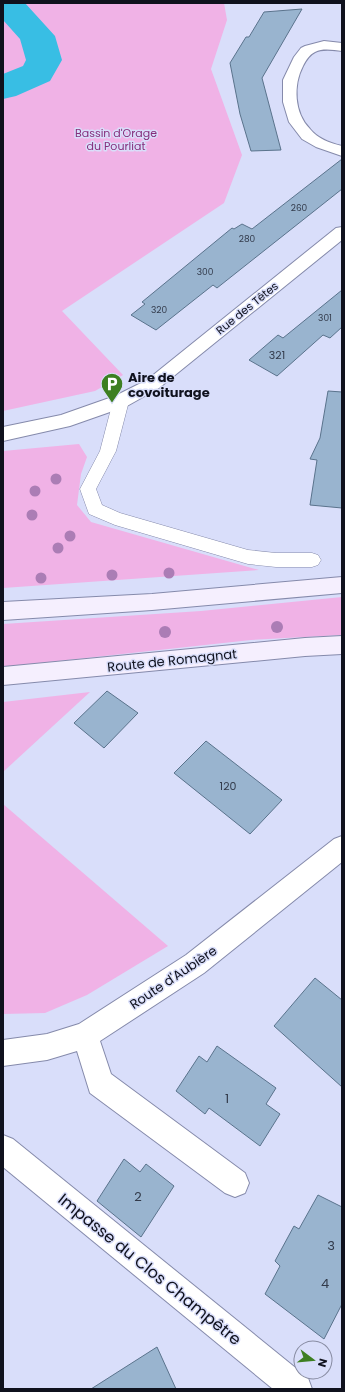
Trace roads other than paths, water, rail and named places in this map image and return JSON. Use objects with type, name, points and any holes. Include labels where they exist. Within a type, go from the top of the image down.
[{"type":"main road","points":[[3,612],[152,602],[342,585]]},
{"type":"main road","name":"Route de Romagnat","points":[[3,676],[305,646],[342,645]]},
{"type":"street","points":[[342,47],[328,45],[307,50],[299,58],[289,82],[291,101],[296,121],[304,133],[318,143],[342,151]]},
{"type":"street","name":"Rue des Têtes","points":[[3,434],[63,422],[121,401],[152,384],[342,232]]},
{"type":"street","name":"Route d'Aubière","points":[[3,1053],[47,1047],[85,1035],[195,964],[342,847]]},
{"type":"street","points":[[85,1035],[100,1083],[235,1183]]},
{"type":"street","name":"Impasse du Clos Champêtre","points":[[3,1149],[297,1389]]},
{"type":"lane","points":[[121,401],[108,452],[88,489],[96,509],[116,518],[248,557],[276,560],[312,560]]},
{"type":"waterway","points":[[3,88],[37,73],[44,60],[37,36],[6,3]]},
{"type":"place","name":"Aire de covoiturage","points":[[112,404]]},
{"type":"park label","name":"Bassin d'Orage du Pourliat","points":[[116,139]]}]
